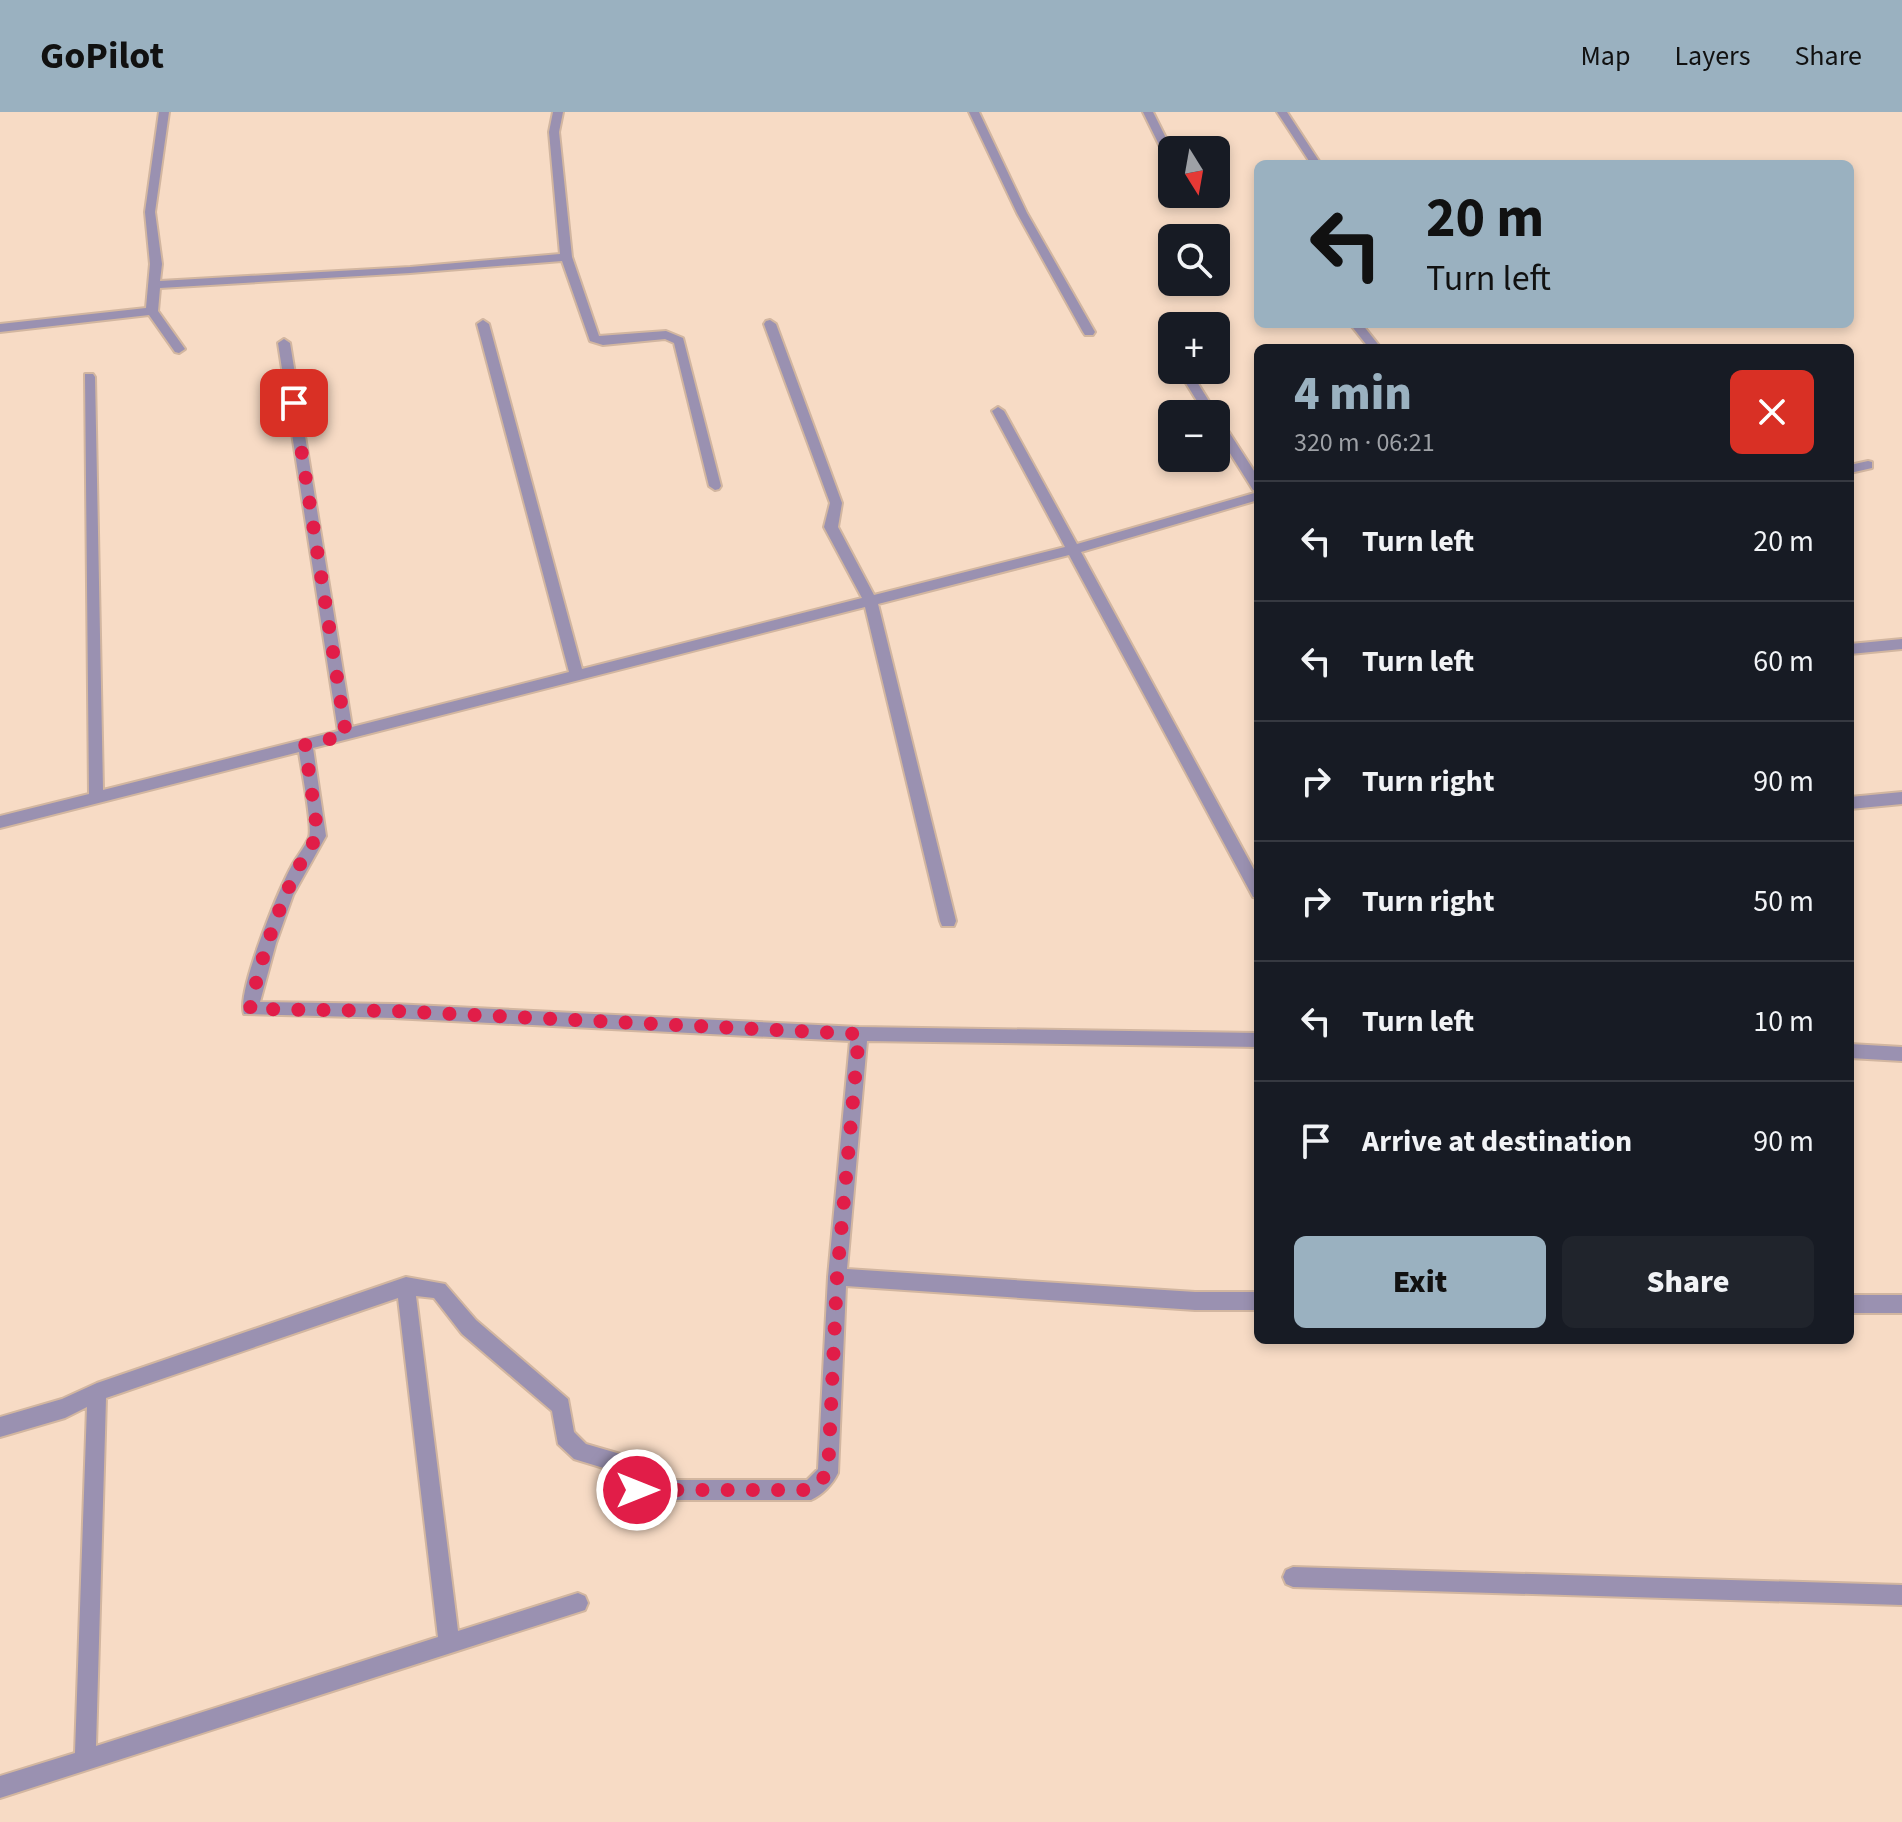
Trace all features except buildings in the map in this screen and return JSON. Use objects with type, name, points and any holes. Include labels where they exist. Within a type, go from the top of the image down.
[{"type":"street","points":[[164,112],[150,212],[156,285],[152,311],[179,349]]},
{"type":"street","points":[[558,112],[554,132],[566,257],[594,338],[603,341],[666,335],[679,341],[715,486]]},
{"type":"street","points":[[974,112],[1022,213],[1089,332]]},
{"type":"street","points":[[1148,112],[1160,136]]},
{"type":"street","points":[[1282,112],[1313,160]]},
{"type":"street","points":[[156,285],[566,257]]},
{"type":"street","points":[[0,328],[152,311]]},
{"type":"street","points":[[483,324],[577,676]]},
{"type":"street","points":[[770,324],[836,503],[831,527],[870,600],[948,921]]},
{"type":"street","points":[[1359,328],[1372,344]]},
{"type":"street","points":[[284,343],[346,735]]},
{"type":"street","points":[[89,377],[96,798]]},
{"type":"street","points":[[998,411],[1254,885]]},
{"type":"street","points":[[1230,443],[1254,481]]},
{"type":"street","points":[[1854,468],[1868,465]]},
{"type":"street","points":[[0,822],[1072,550],[1254,497]]},
{"type":"street","points":[[1854,649],[1902,644]]},
{"type":"street","points":[[305,745],[318,836],[305,852],[259,963],[250,1009],[393,1011],[859,1034],[1254,1040]]},
{"type":"street","points":[[1854,803],[1901,801]]},
{"type":"street","points":[[0,1427],[65,1408],[97,1392],[406,1286],[439,1290],[469,1327],[561,1406],[565,1437],[581,1452],[627,1465],[637,1490],[811,1490],[828,1473],[837,1277],[859,1034]]},
{"type":"street","points":[[1854,1051],[1902,1054]]},
{"type":"street","points":[[837,1277],[1195,1301],[1254,1301]]},
{"type":"street","points":[[406,1286],[449,1642]]},
{"type":"street","points":[[1854,1304],[1902,1304]]},
{"type":"street","points":[[85,1760],[97,1392]]},
{"type":"street","points":[[1293,1577],[1902,1595]]},
{"type":"street","points":[[0,1787],[578,1603]]},
{"type":"route","points":[[294,403],[346,735],[305,745],[318,836],[305,852],[259,963],[250,1009],[393,1011],[859,1034],[837,1277],[828,1473],[811,1490],[637,1490]]}]
